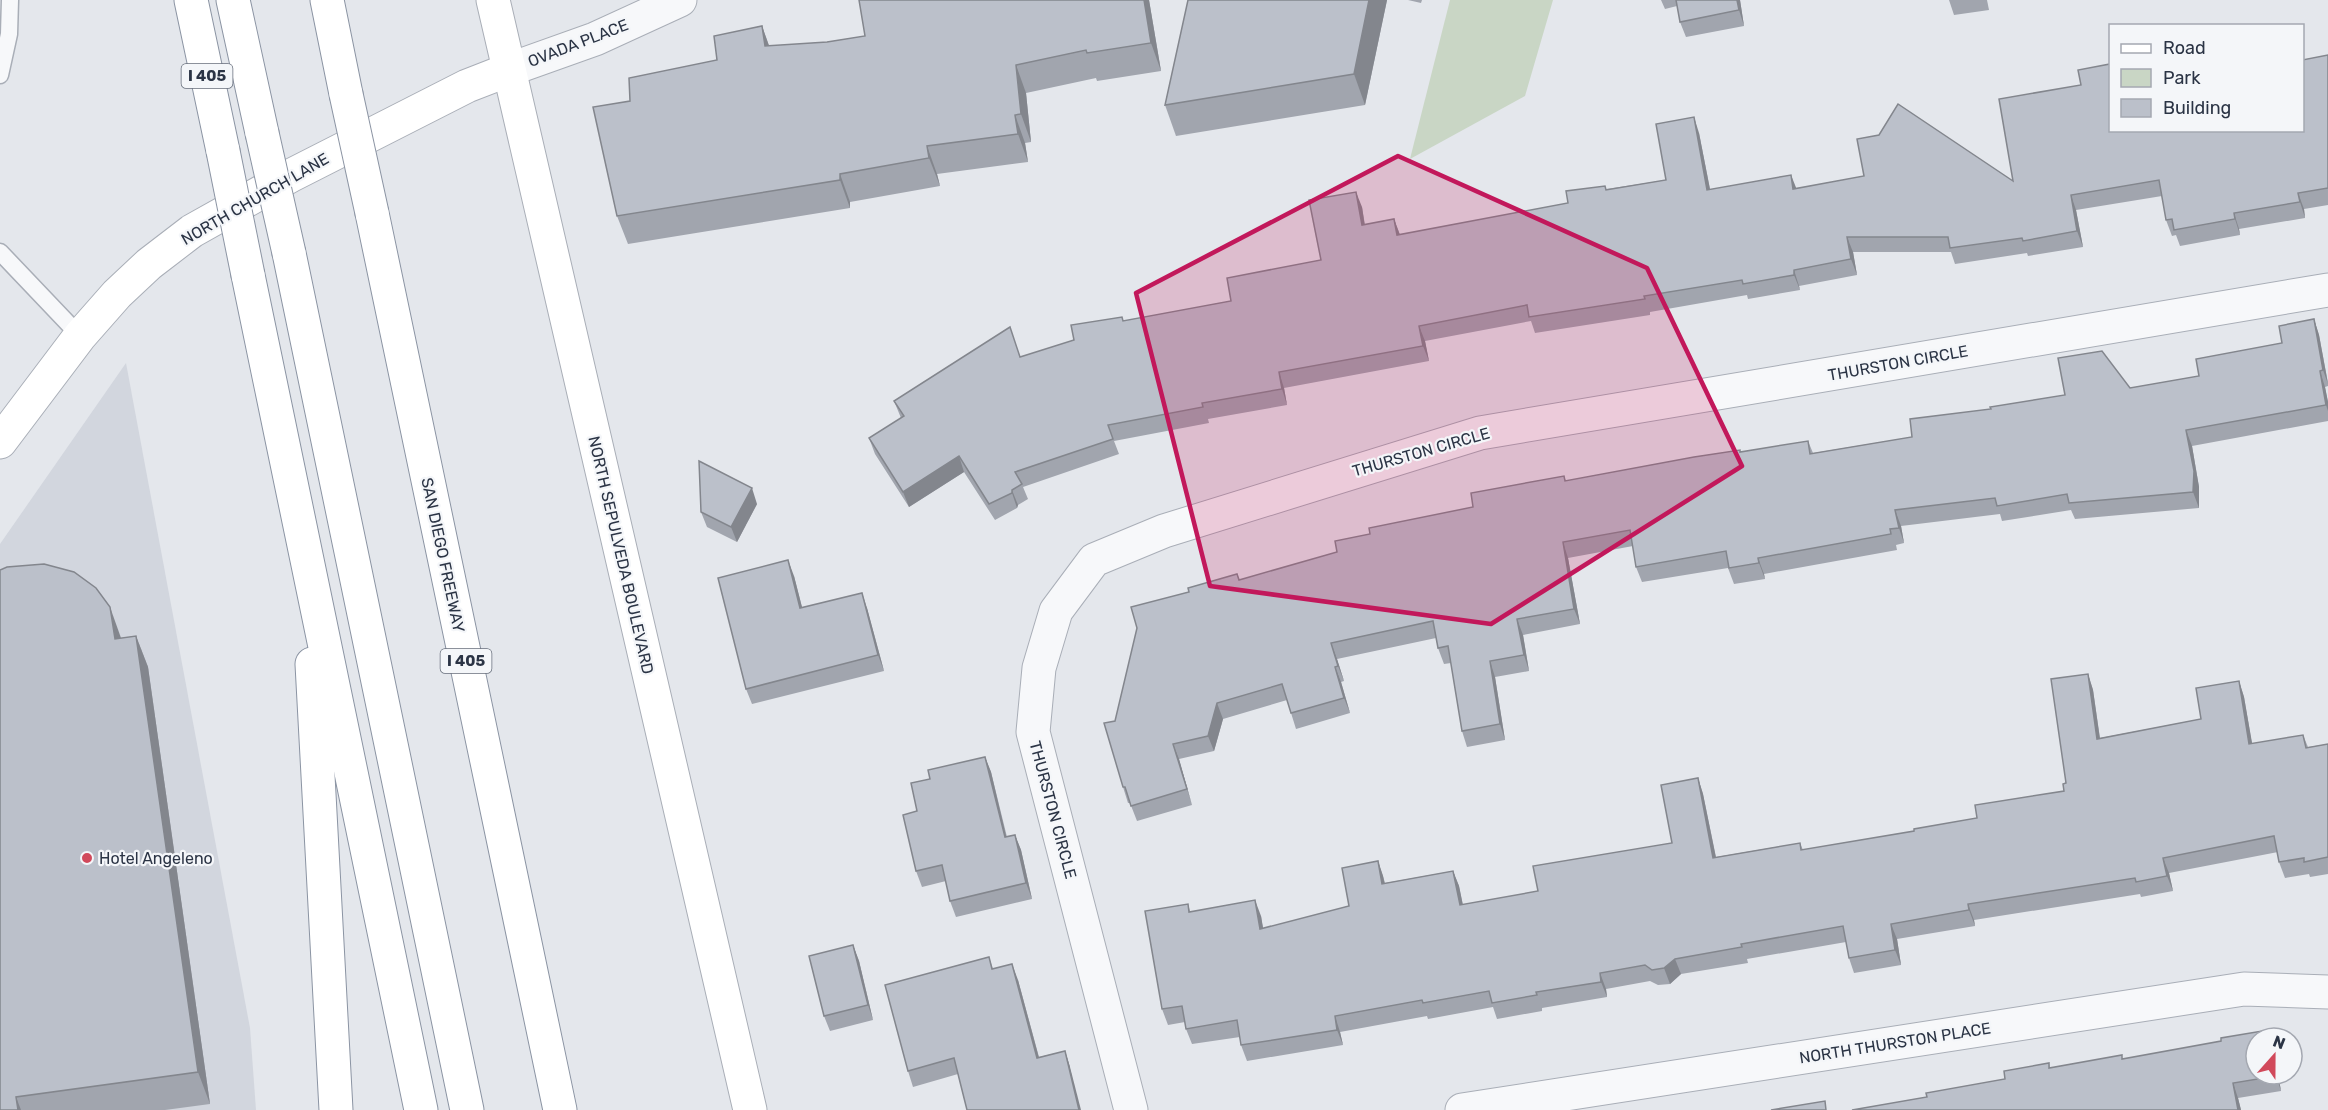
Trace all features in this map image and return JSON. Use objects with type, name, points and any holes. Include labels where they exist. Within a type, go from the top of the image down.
[{"type":"main road","name":"I 405","points":[[191,0],[421,1110]]},
{"type":"main road","points":[[233,0],[289,254],[467,1110]]},
{"type":"main road","name":"SAN DIEGO FREEWAY","points":[[327,0],[560,1110]]},
{"type":"main road","name":"NORTH SEPULVEDA BOULEVARD","points":[[493,0],[750,1110]]},
{"type":"main road","name":"NORTH CHURCH LANE","points":[[3,431],[117,294],[149,264],[192,231],[311,165],[467,86],[508,69]]},
{"type":"main road","points":[[307,555],[336,1110]]},
{"type":"street","name":"OVADA PLACE","points":[[508,69],[595,39],[680,0]]},
{"type":"street","name":"THURSTON CIRCLE","points":[[1131,1110],[1033,732],[1039,668],[1056,611],[1094,560],[1164,531],[1480,433],[2328,290]]},
{"type":"street","name":"NORTH THURSTON PLACE","points":[[1462,1110],[2244,989],[2328,992]]},
{"type":"lane","points":[[0,75],[9,34],[10,0]]},
{"type":"lane","points":[[0,252],[80,336]]},
{"type":"highlighted area","points":[[1398,156],[1647,268],[1742,466],[1491,624],[1210,586],[1136,293]]},
{"type":"shaded area","name":"Hotel Angeleno","points":[[126,363],[250,1028],[256,1110],[0,1110],[0,544]]},
{"type":"green space","points":[[1450,0],[1553,0],[1525,96],[1410,159]]},
{"type":"building","points":[[859,0],[1144,0],[1151,43],[1087,53],[1086,50],[1016,65],[1021,114],[1015,115],[1018,134],[927,146],[929,158],[840,174],[840,180],[617,216],[593,107],[630,101],[629,78],[717,60],[714,36],[762,26],[765,46],[827,42],[865,36]]},
{"type":"building","points":[[1188,0],[1369,0],[1354,74],[1165,105]]},
{"type":"building","points":[[1676,0],[1737,0],[1739,10],[1680,22]]},
{"type":"building","points":[[2328,55],[2328,188],[2298,193],[2300,202],[2234,213],[2235,219],[2174,230],[2172,219],[2166,220],[2159,180],[2071,195],[2077,231],[2023,241],[2022,238],[1950,248],[1948,237],[1847,237],[1851,259],[1794,270],[1794,275],[1743,284],[1742,280],[1644,296],[1645,299],[1529,317],[1527,305],[1419,326],[1423,346],[1279,372],[1282,389],[1202,403],[1203,407],[1108,425],[1113,439],[1015,472],[1022,484],[1012,490],[1012,493],[989,504],[959,456],[903,492],[869,438],[904,416],[894,401],[1010,327],[1020,357],[1074,340],[1071,325],[1122,317],[1123,321],[1231,301],[1227,278],[1321,260],[1309,200],[1356,192],[1362,225],[1394,219],[1397,235],[1568,203],[1566,191],[1605,186],[1606,190],[1666,180],[1656,124],[1694,117],[1707,190],[1791,175],[1793,189],[1864,176],[1857,139],[1879,135],[1898,104],[2013,181],[1999,99],[2081,85],[2078,70],[2109,64],[2109,132],[2304,132],[2304,60]]},
{"type":"building","points":[[2314,319],[2323,370],[2320,371],[2326,405],[2186,430],[2194,471],[2193,492],[2069,503],[2067,494],[1997,506],[1995,498],[1895,510],[1899,528],[1890,529],[1891,534],[1758,558],[1759,563],[1729,568],[1726,551],[1636,567],[1630,530],[1563,542],[1574,609],[1517,619],[1524,655],[1490,661],[1500,724],[1462,731],[1448,646],[1438,648],[1433,621],[1331,643],[1344,698],[1291,713],[1282,684],[1217,703],[1208,736],[1173,744],[1187,789],[1131,806],[1125,787],[1123,787],[1104,723],[1115,721],[1137,628],[1131,607],[1189,592],[1188,588],[1237,574],[1239,580],[1337,552],[1335,541],[1370,534],[1369,528],[1473,507],[1471,493],[1564,476],[1565,481],[1694,457],[1808,441],[1810,454],[1912,437],[1910,419],[1991,409],[1990,407],[2065,395],[2058,358],[2102,351],[2130,388],[2199,376],[2196,359],[2282,343],[2279,326]]},
{"type":"building","points":[[699,461],[752,488],[731,527],[701,512]]},
{"type":"building","points":[[788,560],[800,608],[862,593],[878,655],[746,689],[718,578]]},
{"type":"building","name":"Hotel Angeleno","points":[[44,564],[74,572],[96,588],[110,607],[115,639],[136,636],[198,1072],[16,1097],[18,1110],[0,1110],[0,570],[7,567]]},
{"type":"building","points":[[2088,674],[2097,739],[2201,719],[2196,688],[2239,681],[2249,744],[2303,735],[2306,748],[2328,744],[2328,857],[2304,862],[2304,858],[2279,862],[2274,836],[2163,858],[2167,876],[2136,882],[2135,878],[1968,904],[1969,910],[1891,924],[1895,950],[1849,958],[1843,926],[1741,944],[1742,947],[1675,959],[1664,968],[1652,970],[1645,965],[1600,973],[1601,982],[1536,992],[1537,995],[1492,1003],[1489,991],[1423,1003],[1422,1000],[1335,1016],[1337,1030],[1241,1045],[1237,1020],[1186,1029],[1182,1006],[1162,1009],[1145,911],[1188,904],[1189,912],[1255,900],[1260,929],[1349,906],[1342,868],[1378,861],[1382,884],[1453,871],[1460,905],[1538,891],[1533,866],[1672,843],[1661,785],[1698,778],[1713,858],[1800,843],[1801,850],[1914,831],[1914,829],[1977,818],[1975,805],[2064,791],[2063,784],[2066,783],[2051,679]]},
{"type":"building","points":[[985,757],[1005,837],[1015,835],[1026,883],[950,901],[942,865],[916,871],[903,815],[917,811],[911,783],[930,779],[928,770]]},
{"type":"building","points":[[853,945],[868,1005],[824,1016],[809,956]]},
{"type":"building","points":[[989,957],[992,969],[1012,964],[1037,1058],[1065,1051],[1079,1110],[967,1110],[954,1058],[908,1071],[885,985]]},
{"type":"building","points":[[2244,1034],[2244,1081],[2233,1083],[2238,1110],[1852,1110],[1927,1097],[1926,1093],[2005,1079],[2004,1071],[2049,1063],[2049,1068],[2122,1055],[2122,1059],[2221,1041],[2221,1038]]},
{"type":"building","points":[[1825,1101],[1826,1110],[1771,1110]]},
{"type":"place","name":"Hotel Angeleno","points":[[87,858]]}]
